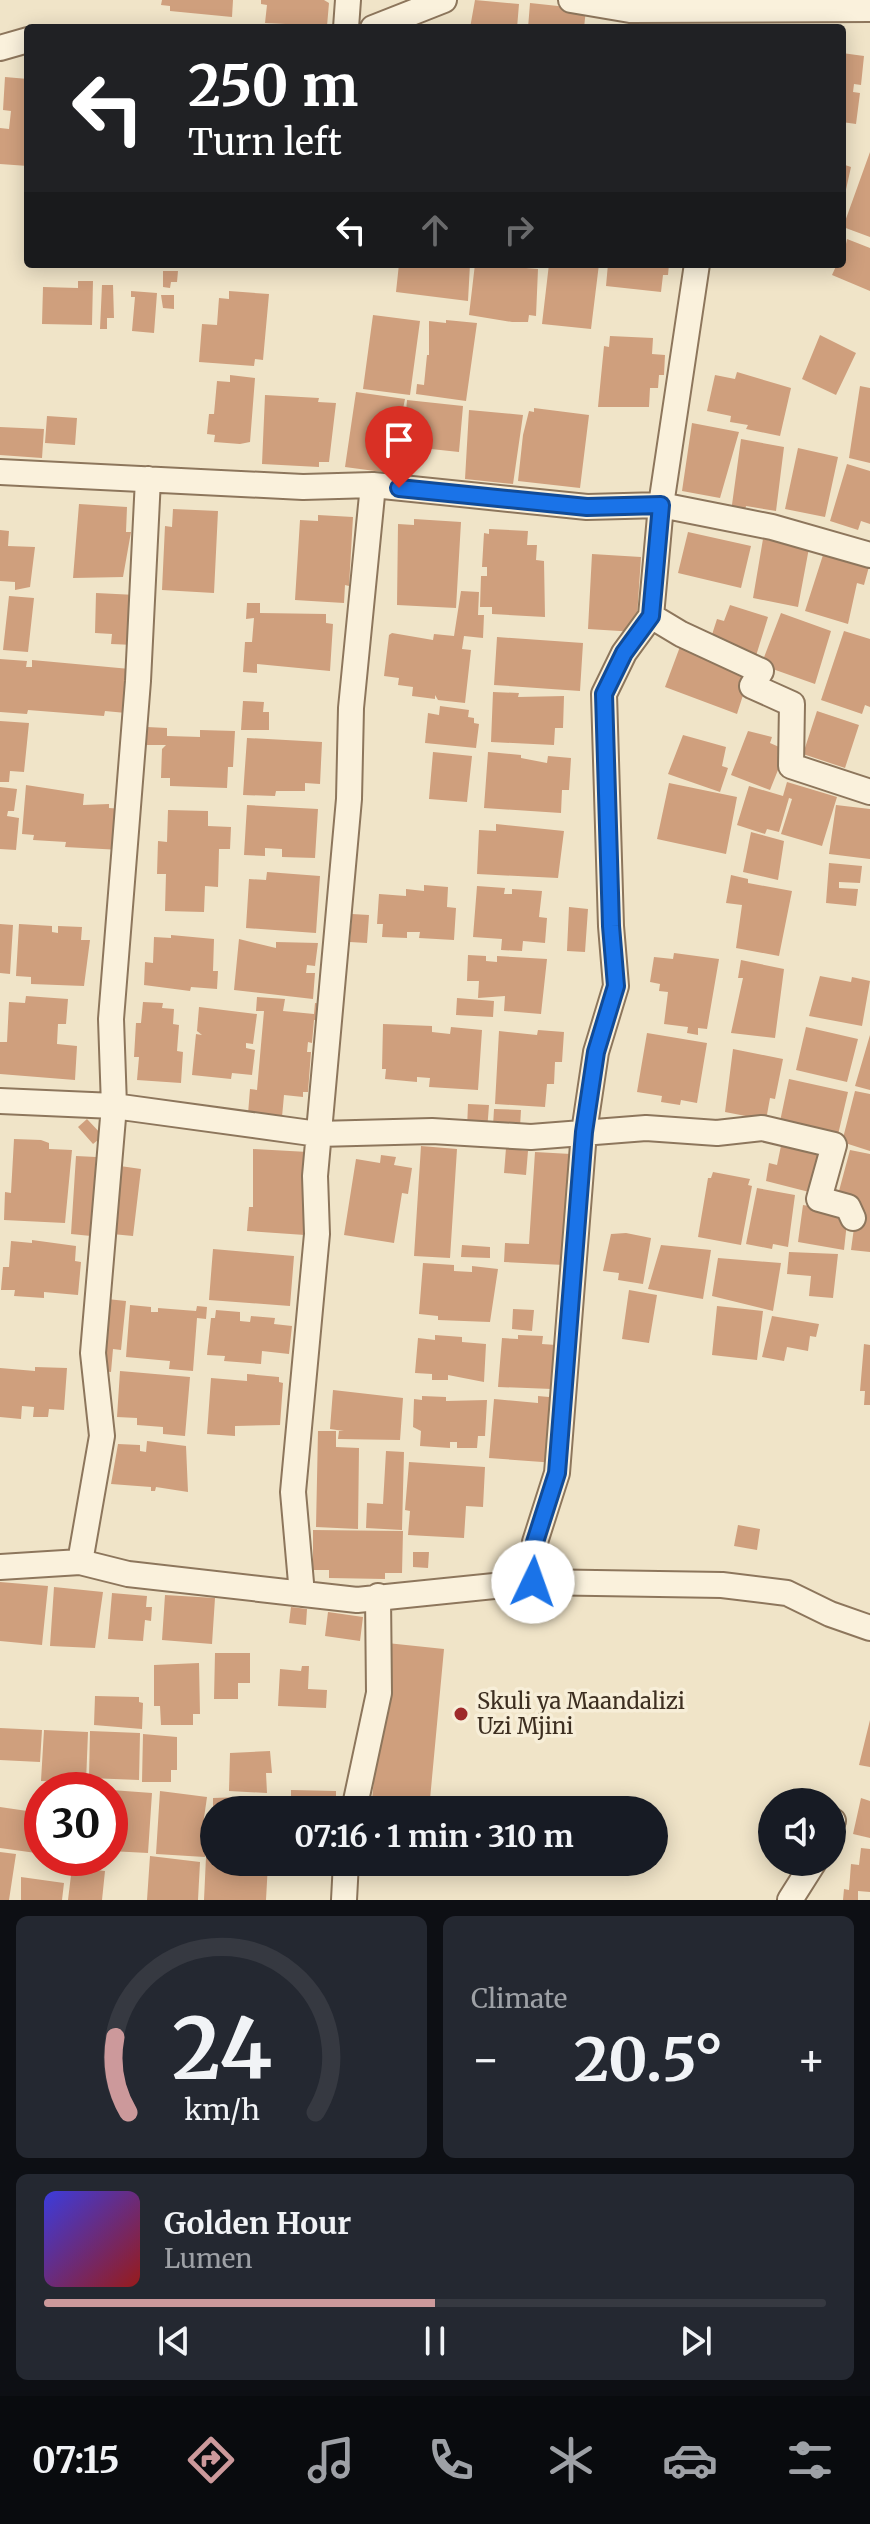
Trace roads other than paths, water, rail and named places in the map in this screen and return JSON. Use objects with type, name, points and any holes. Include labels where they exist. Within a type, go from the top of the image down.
[{"type":"street","points":[[346,24],[348,0]]},
{"type":"street","points":[[383,24],[444,0]]},
{"type":"street","points":[[571,0],[712,20],[870,9]]},
{"type":"street","points":[[0,48],[24,41]]},
{"type":"street","points":[[533,1582],[535,1542],[557,1473],[584,1132],[596,1052],[616,986],[611,926],[604,694],[624,653],[651,616],[661,505],[696,268]]},
{"type":"street","points":[[0,472],[303,487],[373,485],[587,507],[661,505],[772,527],[870,555]]},
{"type":"street","points":[[80,1562],[102,1436],[93,1353],[114,1106],[111,1019],[138,681],[148,479]]},
{"type":"street","points":[[302,1594],[293,1492],[317,1234],[318,1134],[349,799],[351,708],[373,485]]},
{"type":"street","points":[[651,616],[692,640],[761,671],[752,686],[792,704],[791,766],[870,792]]},
{"type":"street","points":[[0,1101],[114,1106],[318,1134],[432,1131],[531,1137],[646,1128],[717,1133],[762,1128],[834,1145],[819,1199],[848,1207],[853,1218]]},
{"type":"street","points":[[0,1567],[80,1562],[128,1574],[357,1600],[533,1582],[722,1585],[787,1593],[830,1614],[870,1628]]},
{"type":"street","points":[[357,1796],[379,1693],[378,1596]]},
{"type":"street","points":[[344,1900],[345,1876]]},
{"type":"street","points":[[790,1900],[805,1876]]},
{"type":"place","name":"Skuli ya Maandalizi Uzi Mjini","points":[[461,1714]]}]
